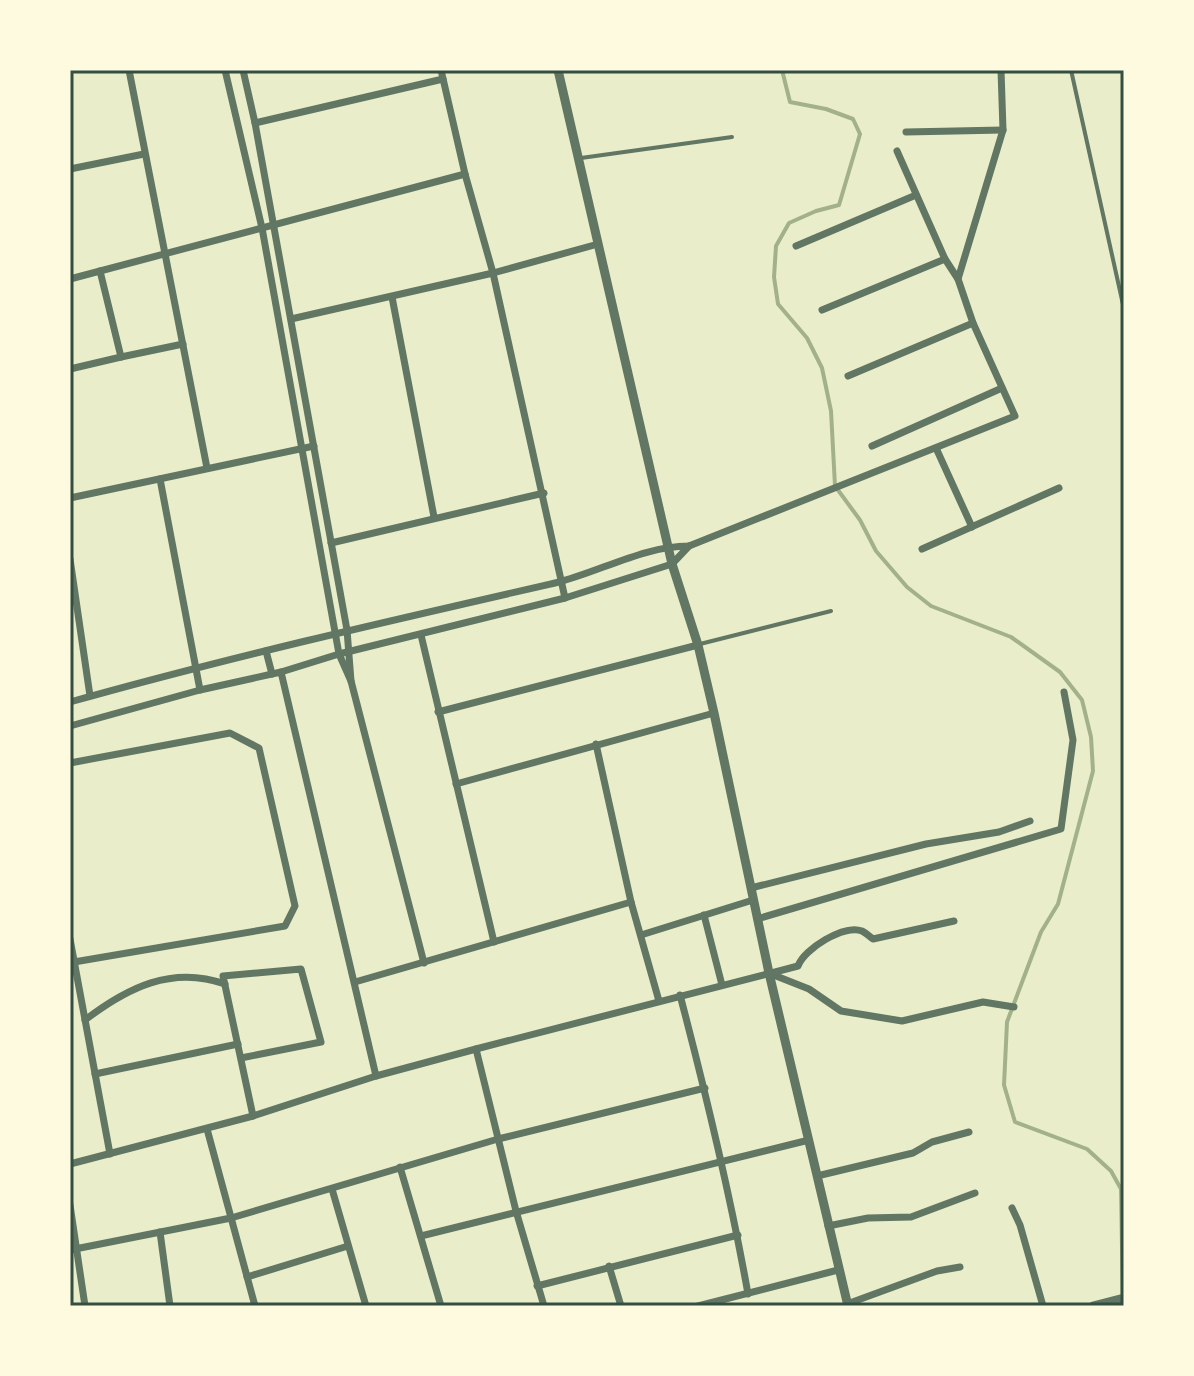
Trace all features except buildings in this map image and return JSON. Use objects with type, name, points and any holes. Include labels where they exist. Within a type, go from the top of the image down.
[{"type":"street","points":[[129,70],[207,468]]},
{"type":"street","points":[[225,70],[262,228],[339,654],[351,681],[424,963]]},
{"type":"street","points":[[243,70],[347,630],[351,681]]},
{"type":"street","points":[[558,70],[672,564],[698,645],[714,713],[769,973],[847,1305],[937,1271],[960,1267]]},
{"type":"street","points":[[958,279],[1003,130],[1001,70]]},
{"type":"street","points":[[255,123],[442,74],[465,174],[493,273],[565,598]]},
{"type":"street","points":[[906,132],[1003,130]]},
{"type":"street","points":[[70,702],[347,630],[563,581],[668,546],[689,546],[1015,416],[973,323],[958,279],[945,259],[897,151]]},
{"type":"street","points":[[70,169],[144,154]]},
{"type":"street","points":[[70,279],[465,174]]},
{"type":"street","points":[[796,246],[916,195]]},
{"type":"street","points":[[291,319],[493,273],[598,244]]},
{"type":"street","points":[[822,310],[945,259]]},
{"type":"street","points":[[100,271],[121,357]]},
{"type":"street","points":[[392,297],[434,517]]},
{"type":"street","points":[[848,376],[973,323]]},
{"type":"street","points":[[70,369],[183,344]]},
{"type":"street","points":[[872,446],[1002,388]]},
{"type":"street","points":[[70,498],[314,446]]},
{"type":"street","points":[[936,448],[972,527]]},
{"type":"street","points":[[160,479],[200,690]]},
{"type":"street","points":[[922,549],[1059,488]]},
{"type":"street","points":[[331,543],[544,493]]},
{"type":"street","points":[[70,726],[350,651],[565,598],[672,564],[689,546]]},
{"type":"street","points":[[70,559],[90,696]]},
{"type":"street","points":[[421,635],[494,942]]},
{"type":"street","points":[[438,712],[698,645]]},
{"type":"street","points":[[266,651],[276,673],[376,1076]]},
{"type":"street","points":[[757,919],[1061,829],[1073,740],[1064,692]]},
{"type":"street","points":[[456,784],[714,713]]},
{"type":"street","points":[[70,763],[230,733],[259,748],[295,906],[285,926],[74,962]]},
{"type":"street","points":[[596,744],[631,902],[659,1001]]},
{"type":"street","points":[[751,888],[926,844],[999,832],[1030,821]]},
{"type":"street","points":[[641,935],[753,900]]},
{"type":"street","points":[[355,982],[631,902]]},
{"type":"street","points":[[704,915],[722,985]]},
{"type":"street","points":[[70,1164],[253,1116],[376,1076],[798,966],[801,956],[844,931],[861,930],[873,939],[954,921]]},
{"type":"street","points":[[70,939],[110,1154]]},
{"type":"street","points":[[241,1058],[321,1042],[301,969],[223,976],[253,1116]]},
{"type":"street","points":[[769,973],[809,989],[841,1011],[902,1021],[983,1002],[1014,1007]]},
{"type":"street","points":[[85,1020],[111,1000],[153,982],[186,975],[225,984]]},
{"type":"street","points":[[680,995],[705,1088],[748,1294]]},
{"type":"street","points":[[95,1074],[238,1044]]},
{"type":"street","points":[[476,1049],[516,1211],[544,1306]]},
{"type":"street","points":[[73,1250],[231,1218],[498,1139],[705,1088]]},
{"type":"street","points":[[207,1129],[255,1306]]},
{"type":"street","points":[[817,1176],[913,1153],[932,1142],[969,1132]]},
{"type":"street","points":[[421,1236],[809,1140]]},
{"type":"street","points":[[400,1167],[438,1305]]},
{"type":"street","points":[[332,1189],[366,1306]]},
{"type":"street","points":[[828,1226],[868,1218],[911,1217],[975,1193]]},
{"type":"street","points":[[70,1205],[73,1250],[85,1306]]},
{"type":"street","points":[[1012,1208],[1020,1225],[1043,1306]]},
{"type":"street","points":[[160,1232],[170,1306]]},
{"type":"street","points":[[537,1286],[738,1235]]},
{"type":"street","points":[[247,1277],[348,1246]]},
{"type":"street","points":[[609,1266],[621,1306]]},
{"type":"street","points":[[698,1306],[838,1270]]},
{"type":"street","points":[[1093,1306],[1124,1298]]},
{"type":"lane","points":[[1071,70],[1124,309]]},
{"type":"lane","points":[[578,158],[732,137]]},
{"type":"lane","points":[[698,645],[831,611]]},
{"type":"waterway","points":[[782,70],[790,102],[826,109],[853,119],[860,134],[839,205],[789,223],[776,246],[774,277],[778,304],[807,338],[822,368],[831,411],[835,486],[860,520],[876,551],[907,587],[931,606],[1011,637],[1060,672],[1082,700],[1091,737],[1093,771],[1058,904],[1041,932],[1007,1022],[1004,1085],[1015,1122],[1087,1149],[1111,1171],[1121,1189],[1123,1306]]}]
